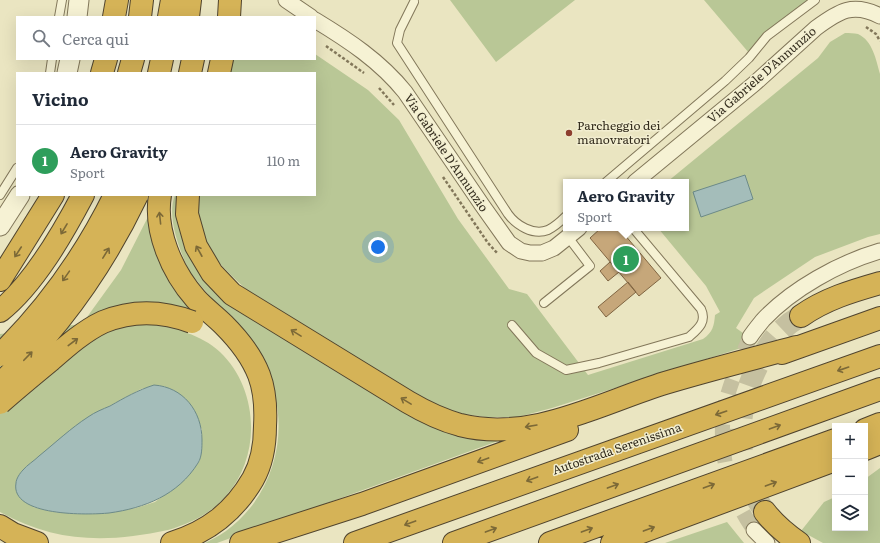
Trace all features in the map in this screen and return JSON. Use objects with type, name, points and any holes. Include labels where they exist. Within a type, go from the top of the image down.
[{"type":"highway","points":[[114,16],[116,0]]},
{"type":"highway","points":[[169,16],[172,0]]},
{"type":"highway","points":[[188,16],[190,0]]},
{"type":"highway","points":[[200,16],[202,0]]},
{"type":"highway","points":[[229,16],[230,0]]},
{"type":"highway","points":[[102,72],[106,60]]},
{"type":"highway","points":[[129,72],[133,60]]},
{"type":"highway","points":[[159,72],[162,60]]},
{"type":"highway","points":[[179,72],[182,60]]},
{"type":"highway","points":[[190,72],[193,60]]},
{"type":"highway","points":[[219,72],[222,60]]},
{"type":"highway","points":[[0,280],[52,196]]},
{"type":"highway","points":[[0,311],[37,270],[55,244],[82,196]]},
{"type":"highway","points":[[0,355],[26,328],[58,288],[93,235],[114,196]]},
{"type":"highway","points":[[0,384],[44,338],[75,300],[112,242],[136,196]]},
{"type":"highway","points":[[160,196],[162,233],[171,260],[186,286],[195,298],[201,317],[245,366],[258,393],[266,418],[260,462],[254,476],[240,500],[214,523],[197,533],[172,543]]},
{"type":"highway","points":[[188,196],[187,214],[196,246],[212,273],[232,294],[425,412],[461,425],[500,429],[546,423],[664,383],[796,347]]},
{"type":"highway","points":[[801,316],[827,300],[880,283]]},
{"type":"highway","points":[[0,403],[69,345],[102,323],[135,313],[201,317]]},
{"type":"highway","points":[[241,543],[362,504],[880,318]]},
{"type":"highway","name":"Autostrada Serenissima","points":[[355,543],[880,356]]},
{"type":"highway","points":[[454,543],[880,389]]},
{"type":"highway","points":[[868,429],[880,424]]},
{"type":"highway","points":[[550,543],[832,441]]},
{"type":"highway","points":[[868,448],[880,443]]},
{"type":"highway","points":[[612,543],[832,461]]},
{"type":"highway","points":[[266,543],[362,504]]},
{"type":"highway","points":[[760,521],[774,522],[785,533],[799,543]]},
{"type":"highway","points":[[0,526],[13,534],[37,543]]},
{"type":"street","points":[[77,16],[79,0]]},
{"type":"street","points":[[286,0],[310,16]]},
{"type":"street","name":"Via Gabriele D'Annunzio","points":[[639,179],[754,84],[826,20],[839,12],[857,8],[870,11],[880,16]]},
{"type":"street","name":"Via Gabriele D'Annunzio","points":[[316,21],[369,56],[394,78],[509,243],[521,251],[542,253],[554,248],[574,233]]},
{"type":"street","points":[[67,72],[70,60]]},
{"type":"street","points":[[0,226],[19,196]]},
{"type":"street","points":[[750,337],[763,320],[790,296],[838,268],[880,251]]},
{"type":"street","points":[[760,521],[767,543]]},
{"type":"lane","points":[[59,16],[62,0]]},
{"type":"lane","points":[[610,179],[725,81],[749,58],[767,36],[815,0]]},
{"type":"lane","points":[[414,2],[400,30],[397,43],[508,214],[513,220],[525,228],[540,231],[548,230],[563,218]]},
{"type":"lane","points":[[50,72],[52,60]]},
{"type":"lane","points":[[0,195],[16,170]]},
{"type":"lane","points":[[512,325],[536,352],[566,370],[598,363],[689,337],[693,334],[702,324],[703,318],[701,309],[636,231]]},
{"type":"lane","points":[[544,303],[590,266],[574,233]]},
{"type":"green space","points":[[450,0],[575,0],[496,62]]},
{"type":"green space","points":[[704,0],[812,0],[749,53]]},
{"type":"green space","points":[[845,33],[858,34],[863,37],[873,51],[880,74],[880,234],[815,257],[754,298],[736,328],[757,343],[552,408],[518,417],[486,417],[449,412],[412,392],[247,290],[225,269],[209,249],[199,225],[197,196],[316,196],[316,72],[228,72],[232,60],[316,60],[316,55],[368,90],[399,120],[458,219],[509,289],[527,294],[588,375],[703,339],[711,331],[715,315],[720,312],[706,286],[660,231],[689,231],[689,179],[671,179],[818,58],[830,42]]},
{"type":"green space","points":[[175,196],[179,196],[227,297],[498,436],[498,441],[217,543],[205,543],[226,531],[253,505],[270,473],[278,437],[278,418],[276,400],[271,379],[263,360],[189,271],[175,234],[172,214]]},
{"type":"green space","points":[[151,211],[196,312],[187,333],[196,336],[220,352],[233,367],[242,385],[248,404],[251,423],[250,443],[245,463],[237,481],[219,503],[199,518],[176,528],[146,534],[103,538],[82,538],[41,530],[0,512],[0,334],[82,324],[121,270]],"holes":[[[154,386],[164,386],[202,429],[202,448],[199,462],[187,477],[155,502],[136,508],[108,513],[80,514],[54,512],[33,507],[89,417],[141,389]]]},
{"type":"green space","points":[[880,468],[880,543],[823,543],[801,531],[824,502],[832,498],[832,531],[868,531],[868,477]]},
{"type":"green space","points":[[727,522],[744,543],[665,543]]},
{"type":"water","points":[[745,175],[753,199],[701,217],[693,192]]},
{"type":"water","points":[[154,385],[174,390],[189,402],[199,419],[201,429],[202,452],[198,463],[181,484],[171,492],[135,508],[99,514],[53,512],[38,508],[25,502],[17,494],[16,481],[26,466],[69,431],[93,414]]},
{"type":"building","points":[[598,231],[622,231],[661,278],[639,296],[590,238]]},
{"type":"building","points":[[610,262],[619,272],[608,281],[600,271]]},
{"type":"building","points":[[628,282],[636,292],[606,317],[598,307]]},
{"type":"tunnel","points":[[765,512],[749,483],[742,449],[742,411],[753,375],[767,348],[782,329],[801,316]]},
{"type":"tunnel","points":[[750,337],[727,397],[722,431],[723,449],[730,483],[737,500],[754,530]]},
{"type":"place","name":"Parcheggio dei manovratori","points":[[569,133]]},
{"type":"place","name":"Aero Gravity","points":[[626,259]]}]
